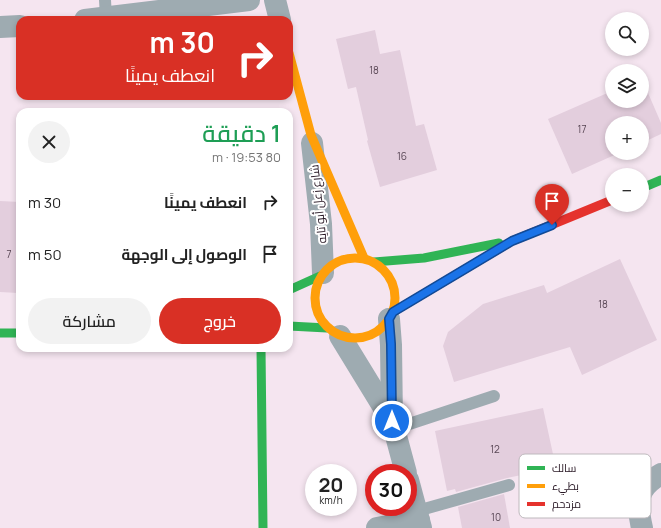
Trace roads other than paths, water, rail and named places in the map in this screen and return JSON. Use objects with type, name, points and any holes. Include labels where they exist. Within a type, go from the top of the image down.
[{"type":"street","points":[[99,12],[249,0]]},
{"type":"street","points":[[275,0],[279,16]]},
{"type":"street","points":[[0,27],[16,26]]},
{"type":"street","name":"شارع زعل أبو تايه","points":[[293,68],[311,135],[364,258]]},
{"type":"street","name":"شارع زعل أبو تايه","points":[[311,135],[321,224],[322,274]]},
{"type":"street","points":[[649,185],[661,180]]},
{"type":"street","points":[[293,327],[334,332],[354,339],[368,336],[380,330],[391,316],[512,241],[605,203]]},
{"type":"street","points":[[374,262],[424,258],[512,241]]},
{"type":"street","points":[[293,288],[322,274],[332,264],[343,259],[355,257],[364,258],[374,262],[385,271],[393,283],[396,298],[391,316],[393,425],[404,464]]},
{"type":"street","points":[[322,274],[315,289],[314,303],[319,317],[334,332],[393,425]]},
{"type":"street","points":[[0,333],[16,332]]},
{"type":"street","points":[[261,352],[263,528]]},
{"type":"street","points":[[651,481],[661,474]]},
{"type":"street","points":[[640,518],[642,528]]},
{"type":"street","points":[[377,528],[419,520]]},
{"type":"lane","points":[[393,425],[494,396]]},
{"type":"lane","points":[[419,520],[509,484]]}]
